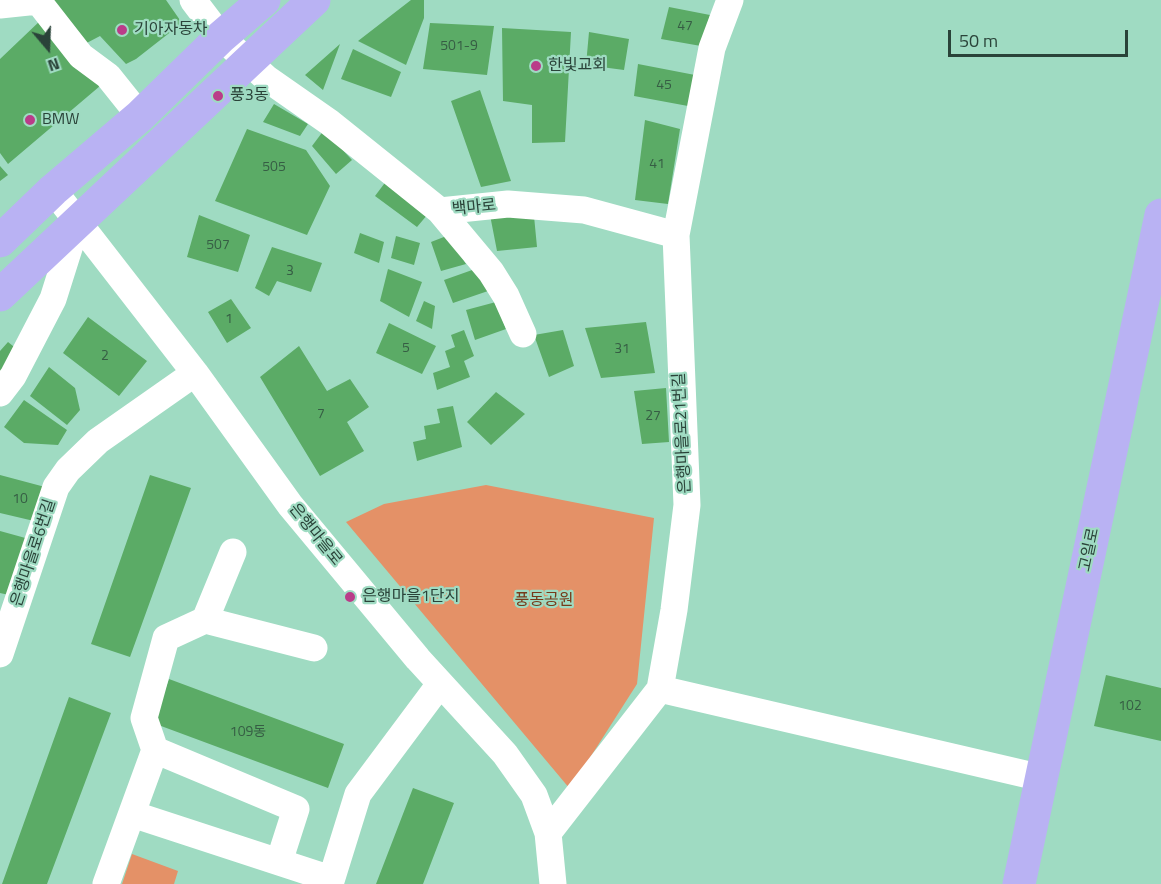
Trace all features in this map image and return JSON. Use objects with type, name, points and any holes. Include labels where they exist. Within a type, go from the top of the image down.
[{"type":"main road","points":[[0,242],[53,190],[140,116],[221,37],[264,0]]},
{"type":"main road","points":[[0,295],[314,0]]},
{"type":"main road","name":"고일로","points":[[1020,884],[1161,215]]},
{"type":"street","name":"백마로","points":[[194,0],[221,37],[266,78],[329,122],[440,212],[508,204],[584,210],[676,235]]},
{"type":"street","name":"은행마을로21번길","points":[[549,833],[660,689],[674,610],[687,505],[676,235],[712,48],[730,0]]},
{"type":"street","points":[[0,5],[38,1],[81,56],[108,76],[140,116]]},
{"type":"street","name":"은행마을로","points":[[53,190],[195,373],[290,505],[440,684],[506,754],[534,795],[549,833],[552,884]]},
{"type":"street","points":[[440,212],[491,272],[506,296],[523,334]]},
{"type":"street","points":[[0,393],[13,376],[53,298],[77,223]]},
{"type":"street","name":"은행마을로6번길","points":[[0,654],[56,487],[68,470],[98,441],[195,373]]},
{"type":"street","points":[[205,620],[233,552]]},
{"type":"street","points":[[106,884],[155,750],[144,718],[166,638],[205,620],[314,648]]},
{"type":"street","points":[[132,814],[331,881],[358,794],[440,684]]},
{"type":"street","points":[[660,689],[1042,778]]},
{"type":"street","points":[[155,750],[296,809],[279,862]]},
{"type":"green space","name":"풍동공원","points":[[486,485],[654,518],[637,684],[570,789],[346,522],[384,504]]},
{"type":"green space","points":[[132,854],[178,871],[174,884],[122,884]]},
{"type":"building","name":"기아자동차","points":[[48,0],[166,0],[182,23],[136,59],[126,64],[100,36],[81,46]]},
{"type":"building","points":[[411,0],[424,0],[424,18],[406,65],[358,41]]},
{"type":"building","points":[[669,7],[710,15],[701,46],[661,39]]},
{"type":"building","name":"BMW","points":[[42,19],[100,86],[8,164],[0,153],[0,59]]},
{"type":"building","points":[[430,23],[494,26],[487,75],[423,69]]},
{"type":"building","name":"한빛교회","points":[[502,28],[571,32],[565,142],[532,143],[532,105],[503,101]]},
{"type":"building","points":[[589,32],[629,39],[624,70],[586,65]]},
{"type":"building","points":[[340,44],[323,90],[305,75]]},
{"type":"building","points":[[353,49],[401,72],[391,97],[341,79]]},
{"type":"building","points":[[638,64],[695,75],[688,106],[634,96]]},
{"type":"building","points":[[480,90],[511,181],[481,187],[451,101]]},
{"type":"building","points":[[274,104],[308,124],[300,136],[263,122]]},
{"type":"building","points":[[645,120],[680,129],[668,204],[635,200]]},
{"type":"building","points":[[247,129],[306,150],[330,186],[307,235],[215,201]]},
{"type":"building","points":[[324,130],[352,160],[336,174],[312,146]]},
{"type":"building","points":[[0,166],[8,175],[0,181]]},
{"type":"building","points":[[387,180],[428,214],[417,227],[375,196]]},
{"type":"building","points":[[199,215],[250,235],[238,272],[187,257]]},
{"type":"building","points":[[490,215],[534,216],[537,247],[497,251]]},
{"type":"building","points":[[360,233],[384,242],[379,263],[354,253]]},
{"type":"building","points":[[449,235],[466,264],[441,271],[431,242]]},
{"type":"building","points":[[396,236],[420,243],[414,265],[391,258]]},
{"type":"building","points":[[272,247],[322,263],[311,292],[277,281],[269,296],[255,288]]},
{"type":"building","points":[[388,269],[422,282],[409,317],[380,301]]},
{"type":"building","points":[[475,269],[488,291],[453,303],[444,280]]},
{"type":"building","points":[[231,299],[251,328],[227,343],[208,312]]},
{"type":"building","points":[[424,301],[435,306],[432,329],[416,321]]},
{"type":"building","points":[[496,302],[506,329],[475,340],[466,310]]},
{"type":"building","points":[[88,317],[147,361],[119,396],[63,353]]},
{"type":"building","points":[[646,322],[655,373],[601,378],[585,328]]},
{"type":"building","points":[[389,323],[436,346],[422,374],[376,353]]},
{"type":"building","points":[[464,330],[474,356],[464,361],[470,377],[437,390],[433,373],[450,367],[445,351],[455,347],[451,335]]},
{"type":"building","points":[[563,330],[574,366],[549,377],[534,335]]},
{"type":"building","points":[[8,342],[18,350],[0,374],[0,351]]},
{"type":"building","points":[[299,346],[327,391],[350,379],[369,407],[347,422],[364,451],[320,476],[260,377]]},
{"type":"building","points":[[49,367],[75,388],[80,410],[67,425],[30,396]]},
{"type":"building","points":[[666,388],[669,442],[642,444],[634,391]]},
{"type":"building","points":[[496,392],[525,414],[491,445],[467,422]]},
{"type":"building","points":[[24,400],[67,430],[58,445],[24,443],[4,427]]},
{"type":"building","points":[[453,406],[462,447],[417,461],[413,442],[426,439],[424,426],[440,423],[437,409]]},
{"type":"building","points":[[0,475],[45,487],[34,521],[0,513]]},
{"type":"building","points":[[150,475],[191,488],[130,657],[91,644]]},
{"type":"building","points":[[0,531],[29,539],[9,595],[0,593]]},
{"type":"building","points":[[1106,675],[1161,688],[1161,741],[1094,726]]},
{"type":"building","points":[[169,679],[344,744],[328,788],[153,723]]},
{"type":"building","points":[[69,697],[111,713],[47,884],[2,884]]},
{"type":"building","points":[[413,788],[454,803],[423,884],[376,884]]},
{"type":"place","name":"기아자동차","points":[[122,30]]},
{"type":"place","name":"한빛교회","points":[[536,66]]},
{"type":"place","name":"풍3동","points":[[218,96]]},
{"type":"place","name":"BMW","points":[[30,120]]},
{"type":"place","name":"은행마을1단지","points":[[350,597]]}]
